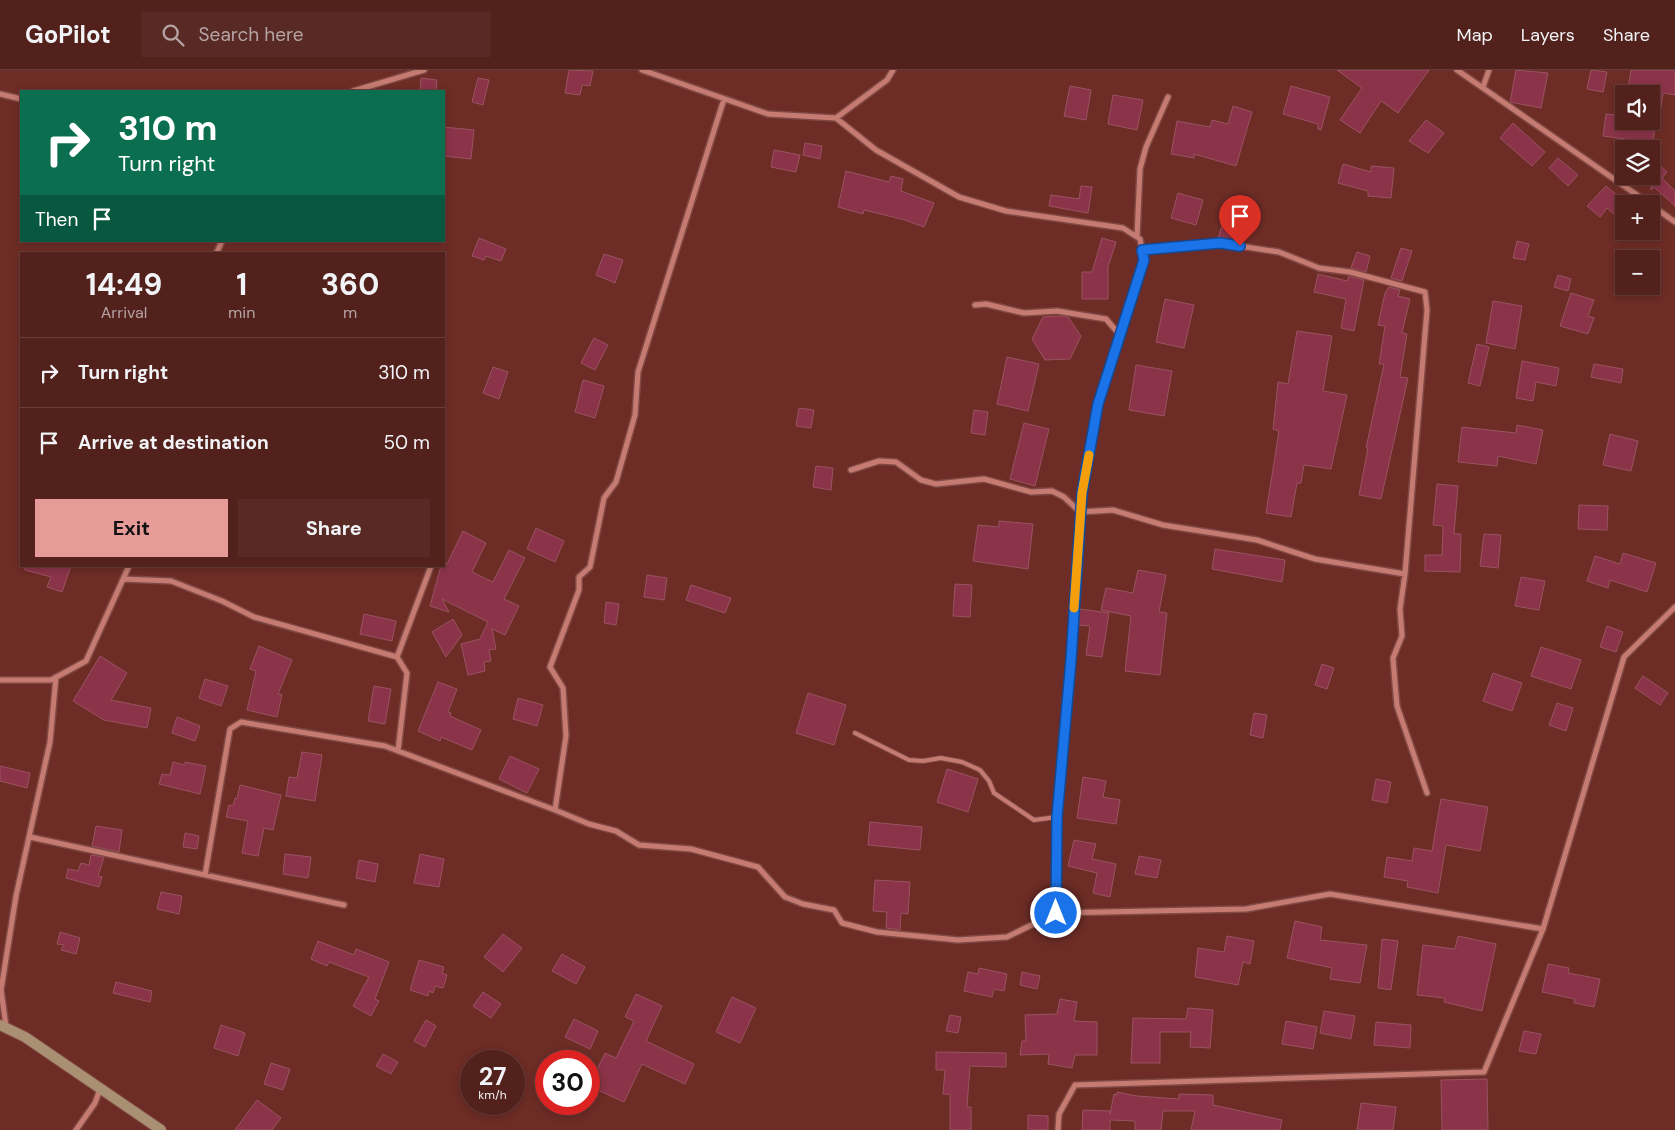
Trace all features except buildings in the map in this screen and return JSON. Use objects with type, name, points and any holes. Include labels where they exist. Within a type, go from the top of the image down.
[{"type":"main road","points":[[3,1026],[25,1037],[161,1130]]},
{"type":"street","points":[[356,90],[424,70]]},
{"type":"street","points":[[642,70],[768,114],[836,118],[876,150],[960,197],[1006,211],[1123,228],[1140,239],[1144,260],[1098,404],[1080,512],[1071,660],[1057,817],[1056,913]]},
{"type":"street","points":[[836,118],[887,80],[893,70]]},
{"type":"street","points":[[1457,70],[1637,195]]},
{"type":"street","points":[[1483,87],[1489,70]]},
{"type":"street","points":[[0,94],[20,99]]},
{"type":"street","points":[[1137,237],[1140,169],[1146,147],[1168,97]]},
{"type":"street","points":[[555,810],[566,736],[563,688],[550,667],[578,590],[579,577],[590,567],[604,498],[616,482],[635,415],[638,372],[724,99]]},
{"type":"street","points":[[1660,211],[1675,222]]},
{"type":"street","points":[[1142,250],[1220,243],[1279,252],[1319,268],[1350,272],[1425,292],[1427,310],[1405,574],[1400,609],[1402,636],[1393,658],[1397,706],[1428,793]]},
{"type":"street","points":[[975,305],[986,304],[1024,312],[1057,311],[1106,319],[1119,334]]},
{"type":"street","points":[[851,470],[879,462],[896,462],[922,480],[936,484],[984,479],[1031,492],[1052,491],[1064,497],[1080,512],[1113,510],[1163,525],[1257,540],[1315,559],[1405,574]]},
{"type":"street","points":[[0,680],[51,680],[86,661],[129,567]]},
{"type":"street","points":[[397,657],[431,567]]},
{"type":"street","points":[[123,579],[171,581],[222,601],[254,617],[397,657],[407,673],[398,751]]},
{"type":"street","points":[[1058,1130],[1059,1114],[1075,1085],[1484,1072],[1543,929],[1624,657],[1675,607]]},
{"type":"street","points":[[3,1026],[1,990],[16,896],[50,742],[56,677]]},
{"type":"street","points":[[204,875],[230,729],[241,722],[385,746],[589,824],[616,832],[639,845],[691,849],[758,867],[785,897],[834,910],[842,923],[877,932],[958,940],[1007,937],[1056,913],[1246,909],[1330,894],[1543,929]]},
{"type":"street","points":[[30,837],[344,905]]},
{"type":"street","points":[[76,1130],[95,1103],[100,1088]]},
{"type":"lane","points":[[855,733],[909,760],[923,761],[941,758],[962,762],[980,770],[989,781],[994,793],[1034,820],[1057,817]]},
{"type":"slow traffic","points":[[1074,608],[1082,493],[1089,455]]},
{"type":"route","points":[[1056,913],[1057,817],[1071,660],[1080,512],[1098,404],[1125,314],[1144,260],[1142,250],[1220,243],[1240,246]]}]
